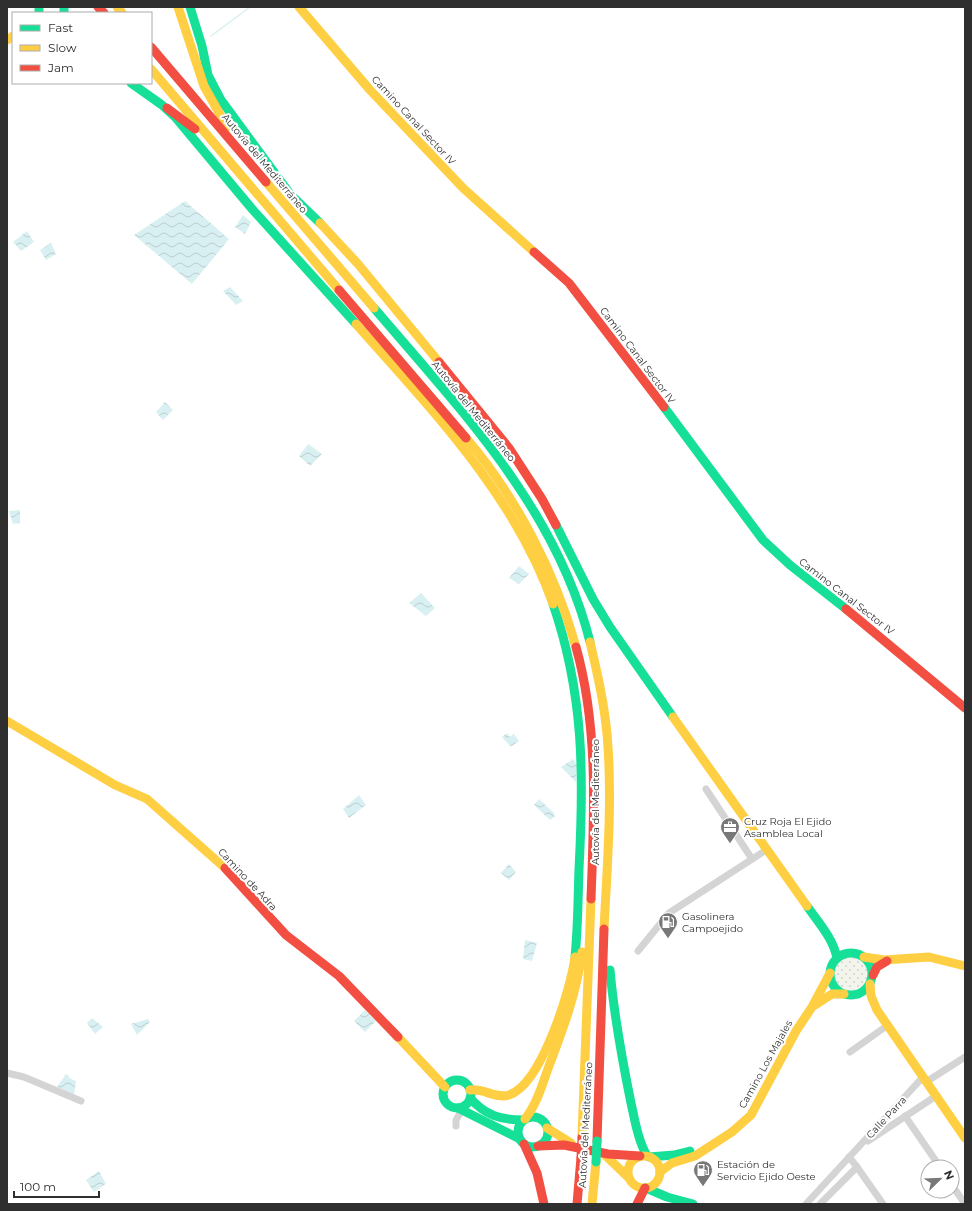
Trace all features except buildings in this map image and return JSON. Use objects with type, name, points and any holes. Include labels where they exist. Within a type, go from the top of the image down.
[{"type":"main road","points":[[178,7],[204,86],[230,132],[256,170]]},
{"type":"main road","points":[[190,7],[202,46],[208,75],[221,100],[290,194],[332,234],[358,264],[509,448],[542,499],[567,544],[593,599],[610,627],[831,941],[837,948],[847,953],[859,954],[876,961],[917,957],[948,960],[965,966]]},
{"type":"main road","name":"Camino Canal Sector IV","points":[[299,7],[370,90],[463,188],[569,283],[706,462],[763,540],[790,565],[882,638],[965,708]]},
{"type":"main road","name":"Autovía del Mediterráneo","points":[[152,48],[479,431],[520,487],[565,569],[584,621],[600,687],[608,748],[606,866],[597,1141],[592,1204]]},
{"type":"main road","name":"Autovía del Mediterráneo","points":[[152,70],[468,440],[508,495],[552,575],[570,626],[586,689],[593,748],[592,866],[582,1137],[577,1204]]},
{"type":"main road","points":[[132,84],[186,121],[228,159]]},
{"type":"main road","points":[[167,108],[272,232],[313,274],[357,323],[474,463],[500,499],[539,569],[567,646],[576,689],[581,732],[577,919],[574,965],[566,998],[555,1026],[537,1067],[525,1084],[518,1090],[502,1097],[494,1096],[478,1088],[470,1094],[466,1105],[460,1109]]},
{"type":"main road","name":"Camino de Adra","points":[[7,721],[114,785],[147,799],[228,871],[286,935],[344,982],[445,1087]]},
{"type":"main road","points":[[544,1204],[539,1177],[532,1158],[518,1131],[536,1102],[577,987],[592,866]]},
{"type":"main road","points":[[606,866],[610,978],[617,1039],[636,1126],[642,1145],[646,1156],[657,1162],[659,1176],[667,1197]]},
{"type":"main road","points":[[831,941],[835,948],[837,958]]},
{"type":"main road","points":[[847,953],[837,958],[831,968],[830,973],[834,986],[868,1002],[877,1010],[964,1135]]},
{"type":"main road","points":[[864,957],[872,968],[871,996],[877,1010]]},
{"type":"main road","points":[[812,1007],[832,994],[860,993],[871,979],[877,967],[887,961]]},
{"type":"main road","name":"Camino Los Majales","points":[[659,1176],[672,1163],[695,1156],[732,1132],[751,1115],[796,1031],[812,1007],[830,973]]},
{"type":"main road","points":[[574,1145],[547,1128],[538,1118],[524,1120],[500,1120],[491,1116],[478,1108],[465,1083],[456,1080],[452,1081],[445,1087],[443,1095],[446,1102],[452,1107],[460,1109],[533,1147],[554,1143],[574,1145],[604,1154],[635,1185],[680,1202],[693,1204]]},
{"type":"main road","points":[[538,1146],[547,1137],[547,1128]]},
{"type":"main road","name":"Camino Los Majales","points":[[604,1154],[646,1156],[674,1155],[715,1143]]},
{"type":"main road","points":[[629,1178],[628,1172],[632,1162],[646,1156]]},
{"type":"main road","points":[[637,1204],[645,1188],[654,1184],[659,1176]]},
{"type":"street","points":[[706,788],[752,859]]},
{"type":"street","points":[[638,951],[669,913],[766,850]]},
{"type":"street","points":[[850,1052],[888,1025]]},
{"type":"street","name":"Calle Parra","points":[[806,1204],[858,1147],[925,1079],[965,1057]]},
{"type":"street","points":[[7,1073],[24,1077],[81,1101]]},
{"type":"street","points":[[858,1147],[936,1096]]},
{"type":"street","points":[[456,1126],[456,1120],[460,1109]]},
{"type":"street","points":[[905,1116],[935,1159]]},
{"type":"street","points":[[849,1157],[883,1204]]},
{"type":"street","points":[[820,1204],[857,1167]]},
{"type":"shaded area","points":[[851,956],[863,961],[868,973],[863,985],[851,990],[839,985],[834,973],[839,961]]},
{"type":"water","points":[[185,201],[229,239],[192,284],[134,235]]},
{"type":"water","points":[[243,215],[251,222],[245,234],[235,227]]},
{"type":"water","points":[[27,231],[34,242],[21,251],[13,242]]},
{"type":"water","points":[[51,243],[56,254],[46,260],[40,250]]},
{"type":"water","points":[[230,287],[243,301],[236,305],[223,291]]},
{"type":"water","points":[[165,402],[173,410],[163,420],[156,412]]},
{"type":"water","points":[[308,444],[322,454],[310,466],[299,456]]},
{"type":"water","points":[[20,510],[20,523],[13,524],[9,511]]},
{"type":"water","points":[[519,566],[529,574],[519,584],[509,578]]},
{"type":"water","points":[[421,593],[435,608],[426,616],[409,603]]},
{"type":"water","points":[[507,733],[510,737],[514,734],[519,741],[510,746],[502,737]]},
{"type":"water","points":[[573,759],[577,765],[576,782],[561,767]]},
{"type":"water","points":[[359,795],[366,805],[349,818],[343,809]]},
{"type":"water","points":[[539,799],[554,813],[555,816],[550,820],[534,805]]},
{"type":"water","points":[[509,864],[516,872],[509,880],[501,873]]},
{"type":"water","points":[[525,940],[537,943],[532,961],[523,959]]},
{"type":"water","points":[[365,1010],[376,1021],[365,1032],[354,1021]]},
{"type":"water","points":[[92,1018],[103,1027],[95,1034],[87,1023]]},
{"type":"water","points":[[148,1019],[150,1022],[137,1035],[131,1024]]},
{"type":"water","points":[[66,1074],[69,1078],[76,1081],[74,1095],[57,1087]]},
{"type":"water","points":[[99,1171],[106,1184],[94,1192],[86,1180]]},
{"type":"waterway","points":[[211,36],[250,7]]},
{"type":"traffic: fast","points":[[39,7],[39,12]]},
{"type":"traffic: fast","points":[[64,7],[64,12]]},
{"type":"traffic: fast","points":[[190,7],[202,46],[208,75],[221,100],[290,194],[320,223]]},
{"type":"traffic: fast","points":[[132,84],[162,105],[176,118],[253,210],[356,324]]},
{"type":"traffic: fast","points":[[374,308],[471,423],[502,463],[530,505],[554,548],[575,594],[590,642]]},
{"type":"traffic: fast","points":[[664,407],[763,540],[790,565],[846,609]]},
{"type":"traffic: fast","points":[[556,525],[593,599],[610,627],[673,717]]},
{"type":"traffic: fast","points":[[553,604],[571,670],[580,735],[581,834],[575,957]]},
{"type":"traffic: fast","points":[[807,906],[829,937],[837,958]]},
{"type":"traffic: fast","points":[[847,953],[855,953],[863,956],[869,962],[872,974],[869,986],[863,992],[855,995],[847,995],[839,992],[833,986],[830,978],[830,970],[833,962],[839,956],[847,953]]},
{"type":"traffic: fast","points":[[610,970],[621,1053],[637,1130],[641,1144],[647,1156]]},
{"type":"traffic: fast","points":[[457,1080],[467,1084],[471,1094],[467,1104],[457,1108],[447,1104],[443,1094],[447,1084],[457,1080]]},
{"type":"traffic: fast","points":[[470,1098],[481,1109],[500,1118],[523,1120]]},
{"type":"traffic: fast","points":[[458,1108],[520,1139]]},
{"type":"traffic: fast","points":[[533,1117],[544,1121],[548,1132],[544,1143],[533,1147],[522,1143],[518,1132],[522,1121],[533,1117]]},
{"type":"traffic: fast","points":[[596,1162],[597,1141]]},
{"type":"traffic: fast","points":[[649,1157],[674,1155],[690,1151]]},
{"type":"traffic: fast","points":[[646,1188],[667,1197],[693,1204]]},
{"type":"traffic: slow","points":[[117,7],[121,12]]},
{"type":"traffic: slow","points":[[178,7],[204,86],[227,127]]},
{"type":"traffic: slow","points":[[299,7],[370,90],[463,188],[534,252]]},
{"type":"traffic: slow","points":[[7,40],[12,37]]},
{"type":"traffic: slow","points":[[152,70],[339,290]]},
{"type":"traffic: slow","points":[[266,182],[374,308]]},
{"type":"traffic: slow","points":[[320,223],[358,264],[439,362]]},
{"type":"traffic: slow","points":[[356,324],[441,421],[494,490],[517,526],[537,564],[553,604]]},
{"type":"traffic: slow","points":[[466,438],[502,485],[532,537],[557,591],[576,647]]},
{"type":"traffic: slow","points":[[590,642],[604,707],[608,747],[608,861],[604,929]]},
{"type":"traffic: slow","points":[[673,717],[807,906]]},
{"type":"traffic: slow","points":[[7,721],[115,785],[147,799],[225,868]]},
{"type":"traffic: slow","points":[[582,1137],[591,899]]},
{"type":"traffic: slow","points":[[525,1119],[539,1094],[564,1024],[577,981],[582,952]]},
{"type":"traffic: slow","points":[[470,1090],[480,1090],[499,1096],[509,1095],[521,1087],[533,1073],[553,1034],[568,990],[575,957]]},
{"type":"traffic: slow","points":[[864,957],[884,960],[929,957],[965,966]]},
{"type":"traffic: slow","points":[[660,1172],[672,1163],[695,1156],[732,1132],[751,1115],[796,1031],[812,1007],[830,973]]},
{"type":"traffic: slow","points":[[870,984],[871,996],[877,1010],[965,1138]]},
{"type":"traffic: slow","points":[[815,1005],[832,994],[844,994]]},
{"type":"traffic: slow","points":[[398,1037],[445,1087]]},
{"type":"traffic: slow","points":[[547,1128],[571,1143]]},
{"type":"traffic: slow","points":[[604,1154],[629,1178]]},
{"type":"traffic: slow","points":[[641,1156],[647,1156],[657,1163],[660,1172],[659,1178],[653,1185],[647,1188],[641,1188],[631,1181],[628,1175],[628,1169],[635,1159],[641,1156]]},
{"type":"traffic: slow","points":[[592,1204],[596,1162]]},
{"type":"traffic: jam","points":[[98,7],[103,12]]},
{"type":"traffic: jam","points":[[152,48],[266,182]]},
{"type":"traffic: jam","points":[[167,108],[195,129]]},
{"type":"traffic: jam","points":[[534,252],[569,283],[664,407]]},
{"type":"traffic: jam","points":[[339,290],[466,438]]},
{"type":"traffic: jam","points":[[439,362],[509,448],[542,499],[556,525]]},
{"type":"traffic: jam","points":[[846,609],[965,708]]},
{"type":"traffic: jam","points":[[576,647],[583,678],[592,741],[594,804],[591,899]]},
{"type":"traffic: jam","points":[[225,868],[286,935],[339,976],[398,1037]]},
{"type":"traffic: jam","points":[[597,1141],[604,929]]},
{"type":"traffic: jam","points":[[873,975],[877,967],[887,961]]},
{"type":"traffic: jam","points":[[581,1158],[582,1137]]},
{"type":"traffic: jam","points":[[524,1144],[537,1173],[544,1204]]},
{"type":"traffic: jam","points":[[538,1146],[564,1145],[608,1154],[640,1156]]},
{"type":"traffic: jam","points":[[577,1204],[581,1158]]},
{"type":"traffic: jam","points":[[637,1204],[645,1188]]},
{"type":"place","name":"Cruz Roja El Ejido Asamblea Local","points":[[730,844]]},
{"type":"place","name":"Gasolinera Campoejido","points":[[668,939]]},
{"type":"place","name":"Estación de Servicio Ejido Oeste","points":[[703,1187]]}]
